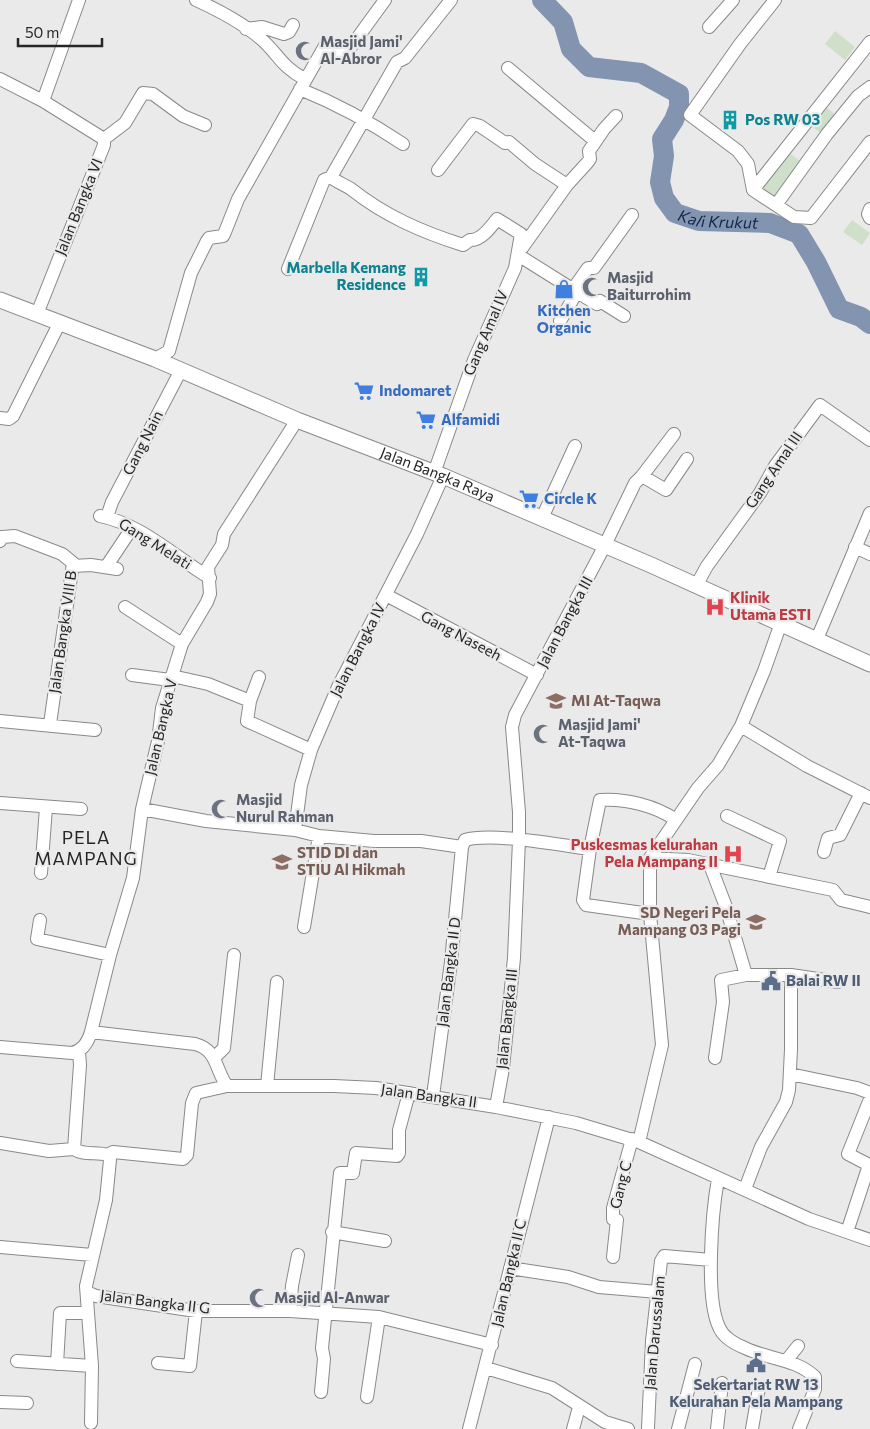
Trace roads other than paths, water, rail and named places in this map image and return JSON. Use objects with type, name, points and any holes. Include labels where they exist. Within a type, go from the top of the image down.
[{"type":"street","points":[[43,101],[79,0]]},
{"type":"street","points":[[196,0],[222,5],[246,29],[260,38],[302,84],[365,119],[403,144]]},
{"type":"street","points":[[155,359],[170,351],[191,273],[207,241],[209,238],[223,236],[238,199],[260,158],[273,142],[302,84],[326,44],[345,55],[385,0]]},
{"type":"street","points":[[288,270],[324,180],[331,177],[397,62],[405,58],[451,0]]},
{"type":"street","points":[[708,27],[733,0]]},
{"type":"street","points":[[775,0],[740,44],[690,115],[738,151],[748,164],[752,190],[794,217],[810,218],[870,142]]},
{"type":"street","points":[[246,29],[262,27],[284,34],[289,32],[293,25]]},
{"type":"street","points":[[752,190],[870,42]]},
{"type":"street","points":[[508,68],[595,141]]},
{"type":"street","name":"Jalan Bangka VI","points":[[0,79],[43,101],[104,140],[104,145],[37,314]]},
{"type":"street","points":[[776,205],[827,134],[858,96],[870,87]]},
{"type":"street","points":[[104,140],[125,123],[140,98],[147,93],[168,104],[192,121],[205,125]]},
{"type":"street","points":[[518,255],[567,185],[590,159],[589,151],[595,141],[616,116]]},
{"type":"street","points":[[438,170],[473,124],[480,126],[505,143],[509,142],[535,164],[567,185]]},
{"type":"street","points":[[331,177],[349,187],[373,207],[426,233],[463,245],[470,240],[476,240],[480,237],[497,219],[521,234],[518,255]]},
{"type":"street","points":[[870,208],[868,214],[870,218]]},
{"type":"street","points":[[560,321],[588,268],[594,268],[632,215]]},
{"type":"street","points":[[518,255],[597,304],[600,301],[624,316]]},
{"type":"street","name":"Gang Amal IV","points":[[439,475],[474,360],[515,268],[518,255]]},
{"type":"street","name":"Jalan Bangka Raya","points":[[0,300],[155,359],[297,420],[439,475],[542,518],[870,664]]},
{"type":"street","points":[[0,418],[8,419],[13,416],[60,322]]},
{"type":"street","name":"Gang Nain","points":[[103,517],[181,370]]},
{"type":"street","name":"Gang Amal III","points":[[696,586],[712,559],[760,493],[775,466],[820,405],[870,440]]},
{"type":"street","name":"Jalan Bangka V","points":[[91,1032],[110,955],[133,878],[142,809],[158,741],[162,708],[182,644],[207,602],[210,578],[208,567],[220,550],[224,534],[297,420]]},
{"type":"street","name":"Jalan Bangka III","points":[[496,1106],[504,1060],[514,958],[519,840],[519,812],[512,727],[515,715],[604,547],[635,484],[674,434]]},
{"type":"street","points":[[542,518],[575,446]]},
{"type":"street","points":[[642,476],[666,490],[687,459]]},
{"type":"street","name":"Jalan Bangka IV","points":[[295,830],[301,785],[311,750],[338,688],[417,534],[439,475]]},
{"type":"street","points":[[817,639],[870,513]]},
{"type":"street","name":"Gang Melati","points":[[103,517],[118,520],[210,578]]},
{"type":"street","points":[[73,566],[111,568],[132,528]]},
{"type":"street","name":"Jalan Bangka VIII B","points":[[0,541],[2,537],[8,535],[27,540],[62,554],[73,563],[50,724]]},
{"type":"street","points":[[855,548],[870,554]]},
{"type":"street","name":"Gang Naseeh","points":[[386,595],[537,674]]},
{"type":"street","points":[[125,607],[182,644]]},
{"type":"street","points":[[650,858],[698,788],[718,765],[740,726],[764,671],[781,623]]},
{"type":"street","points":[[132,675],[171,678],[208,684],[250,701]]},
{"type":"street","points":[[259,677],[250,701],[246,721],[311,750]]},
{"type":"street","points":[[0,720],[95,730]]},
{"type":"street","points":[[740,726],[807,766],[865,795],[840,834],[828,838],[824,852]]},
{"type":"street","points":[[650,914],[586,905],[583,900],[590,849],[600,800],[653,808],[664,812],[676,820]]},
{"type":"street","points":[[0,802],[46,808],[81,809]]},
{"type":"street","points":[[40,873],[46,808]]},
{"type":"street","points":[[142,809],[206,821],[295,830],[319,836],[374,841],[421,841],[462,847],[465,840],[474,837],[519,840],[590,849]]},
{"type":"street","points":[[726,816],[780,841],[769,877]]},
{"type":"street","points":[[304,927],[319,836]]},
{"type":"street","name":"Jalan Bangka II D","points":[[433,1096],[451,962],[462,847]]},
{"type":"street","points":[[650,858],[688,860],[833,890],[841,900],[870,907]]},
{"type":"street","name":"Gang C","points":[[613,1257],[617,1220],[613,1219],[614,1208],[662,1044],[650,914],[650,858]]},
{"type":"street","points":[[710,865],[726,907],[746,975]]},
{"type":"street","points":[[40,920],[37,939],[110,955]]},
{"type":"street","points":[[215,1057],[224,1048],[234,955]]},
{"type":"street","points":[[715,1058],[723,1002],[721,980],[746,975],[791,975],[838,982]]},
{"type":"street","points":[[745,1189],[761,1147],[786,1102],[790,1074],[791,975]]},
{"type":"street","points":[[268,1086],[277,982]]},
{"type":"street","points":[[74,1149],[80,1065],[79,1052],[88,1041],[91,1032],[203,1046],[215,1057],[227,1086]]},
{"type":"street","points":[[0,1047],[79,1052]]},
{"type":"street","points":[[790,1074],[857,1088],[870,1093]]},
{"type":"street","name":"Jalan Bangka II","points":[[108,1155],[113,1152],[183,1159],[187,1155],[192,1103],[196,1093],[227,1086],[334,1086],[409,1093],[549,1116],[635,1141],[809,1219],[870,1240]]},
{"type":"street","points":[[321,1392],[332,1232],[340,1173],[354,1173],[356,1153],[397,1156],[399,1154],[399,1130],[409,1093]]},
{"type":"street","points":[[847,1232],[869,1164],[848,1154],[870,1099]]},
{"type":"street","name":"Jalan Bangka II C","points":[[469,1429],[549,1116]]},
{"type":"street","points":[[0,1143],[49,1151],[74,1149],[79,1153],[108,1155]]},
{"type":"street","name":"Jalan Bangka II G","points":[[108,1155],[106,1200],[86,1286],[88,1292],[96,1296],[196,1311],[290,1311],[379,1318],[492,1345]]},
{"type":"street","points":[[718,1179],[711,1260],[713,1299],[719,1328],[732,1342],[786,1361],[811,1373],[817,1382],[799,1429]]},
{"type":"street","points":[[332,1232],[385,1240]]},
{"type":"street","points":[[0,1247],[92,1254]]},
{"type":"street","points":[[290,1311],[292,1286],[298,1255]]},
{"type":"street","name":"Jalan Darussalam","points":[[647,1429],[652,1341],[664,1256],[711,1260]]},
{"type":"street","points":[[510,1268],[568,1278],[599,1287],[658,1292]]},
{"type":"street","points":[[88,1292],[87,1313],[92,1366],[91,1423]]},
{"type":"street","points":[[158,1364],[190,1366],[196,1311]]},
{"type":"street","points":[[57,1364],[60,1313],[87,1313]]},
{"type":"street","points":[[367,1397],[379,1318]]},
{"type":"street","points":[[786,1361],[798,1346]]},
{"type":"street","points":[[17,1361],[92,1366]]},
{"type":"street","points":[[678,1429],[695,1364]]},
{"type":"street","points":[[486,1368],[552,1388],[605,1422],[628,1429]]},
{"type":"street","points":[[717,1429],[722,1383]]},
{"type":"street","points":[[752,1429],[759,1388]]},
{"type":"street","points":[[0,1402],[27,1403]]},
{"type":"street","points":[[572,1429],[579,1407]]},
{"type":"waterway","name":"Kali Krukut","points":[[542,0],[563,22],[571,49],[589,67],[641,73],[679,94],[679,107],[674,120],[662,139],[664,156],[660,182],[664,198],[675,213],[699,221],[770,223],[799,234],[816,262],[839,309],[861,317],[870,324]]},
{"type":"place","name":"Masjid Jami' Al-Abror","points":[[305,51]]},
{"type":"place","name":"Pos RW 03","points":[[730,120]]},
{"type":"place","name":"Marbella Kemang Residence","points":[[421,277]]},
{"type":"place","name":"Masjid Baiturrohim","points":[[592,287]]},
{"type":"place","name":"Kitchen Organic","points":[[564,289]]},
{"type":"place","name":"Indomaret","points":[[364,391]]},
{"type":"place","name":"Alfamidi","points":[[426,420]]},
{"type":"place","name":"Circle K","points":[[529,499]]},
{"type":"place","name":"Klinik Utama ESTI","points":[[715,607]]},
{"type":"place","name":"MI At-Taqwa","points":[[556,701]]},
{"type":"place","name":"Masjid Jami' At-Taqwa","points":[[543,734]]},
{"type":"place","name":"Masjid Nurul Rahman","points":[[221,809]]},
{"type":"place","name":"Puskesmas kelurahan Pela Mampang II","points":[[733,854]]},
{"type":"place","name":"STID DI dan STIU Al Hikmah","points":[[282,862]]},
{"type":"place","name":"SD Negeri Pela Mampang 03 Pagi","points":[[756,922]]},
{"type":"place","name":"Balai RW II","points":[[771,981]]},
{"type":"place","name":"Masjid Al-Anwar","points":[[259,1298]]},
{"type":"place","name":"Sekertariat RW 13 Kelurahan Pela Mampang","points":[[756,1363]]},
{"type":"district","name":"PELA MAMPANG","points":[[86,848]]}]
